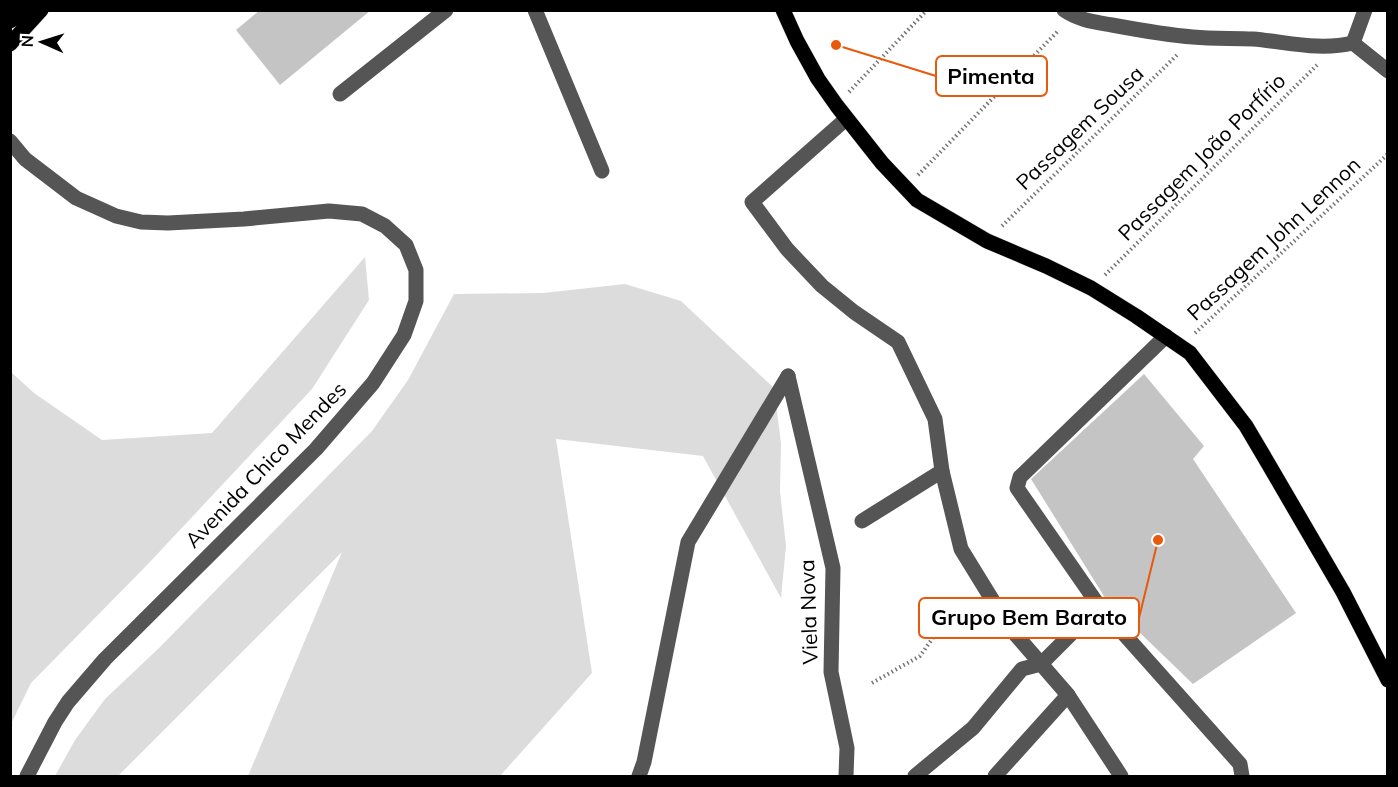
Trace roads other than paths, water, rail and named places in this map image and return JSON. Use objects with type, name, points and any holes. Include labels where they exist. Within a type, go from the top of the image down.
[{"type":"main road","points":[[10,21],[30,10]]},
{"type":"main road","points":[[10,44],[41,10]]},
{"type":"main road","points":[[783,10],[813,69],[837,106],[904,188],[926,206],[987,241],[1091,288],[1190,353],[1246,426],[1343,592],[1388,680]]},
{"type":"street","points":[[340,94],[446,10]]},
{"type":"street","points":[[535,10],[603,171]]},
{"type":"street","points":[[1353,43],[1365,10]]},
{"type":"street","points":[[1068,13],[1145,31],[1194,37],[1254,39],[1311,47],[1334,47],[1353,43]]},
{"type":"street","points":[[1353,43],[1388,71]]},
{"type":"street","points":[[846,119],[752,202],[787,249],[822,286],[854,312],[898,342],[935,419],[942,471],[961,549],[1009,627],[1068,695],[1118,775]]},
{"type":"street","name":"Avenida Chico Mendes","points":[[10,141],[26,159],[76,198],[116,216],[141,222],[168,223],[329,211],[362,214],[385,226],[406,245],[416,270],[416,301],[404,335],[373,383],[316,449],[105,659],[68,702],[55,722],[27,777]]},
{"type":"street","points":[[1166,336],[1020,477],[1017,488],[1099,606],[1240,764],[1242,777]]},
{"type":"street","name":"Viela Nova","points":[[639,777],[644,762],[688,542],[788,376],[833,568],[831,672],[847,748],[846,777]]},
{"type":"street","points":[[862,521],[942,471]]},
{"type":"street","points":[[915,777],[973,728],[1022,669],[1041,664],[1099,606]]},
{"type":"street","points":[[995,777],[1068,695]]},
{"type":"place","name":"Pimenta","points":[[836,45]]},
{"type":"place","name":"Grupo Bem Barato","points":[[1158,540]]}]
